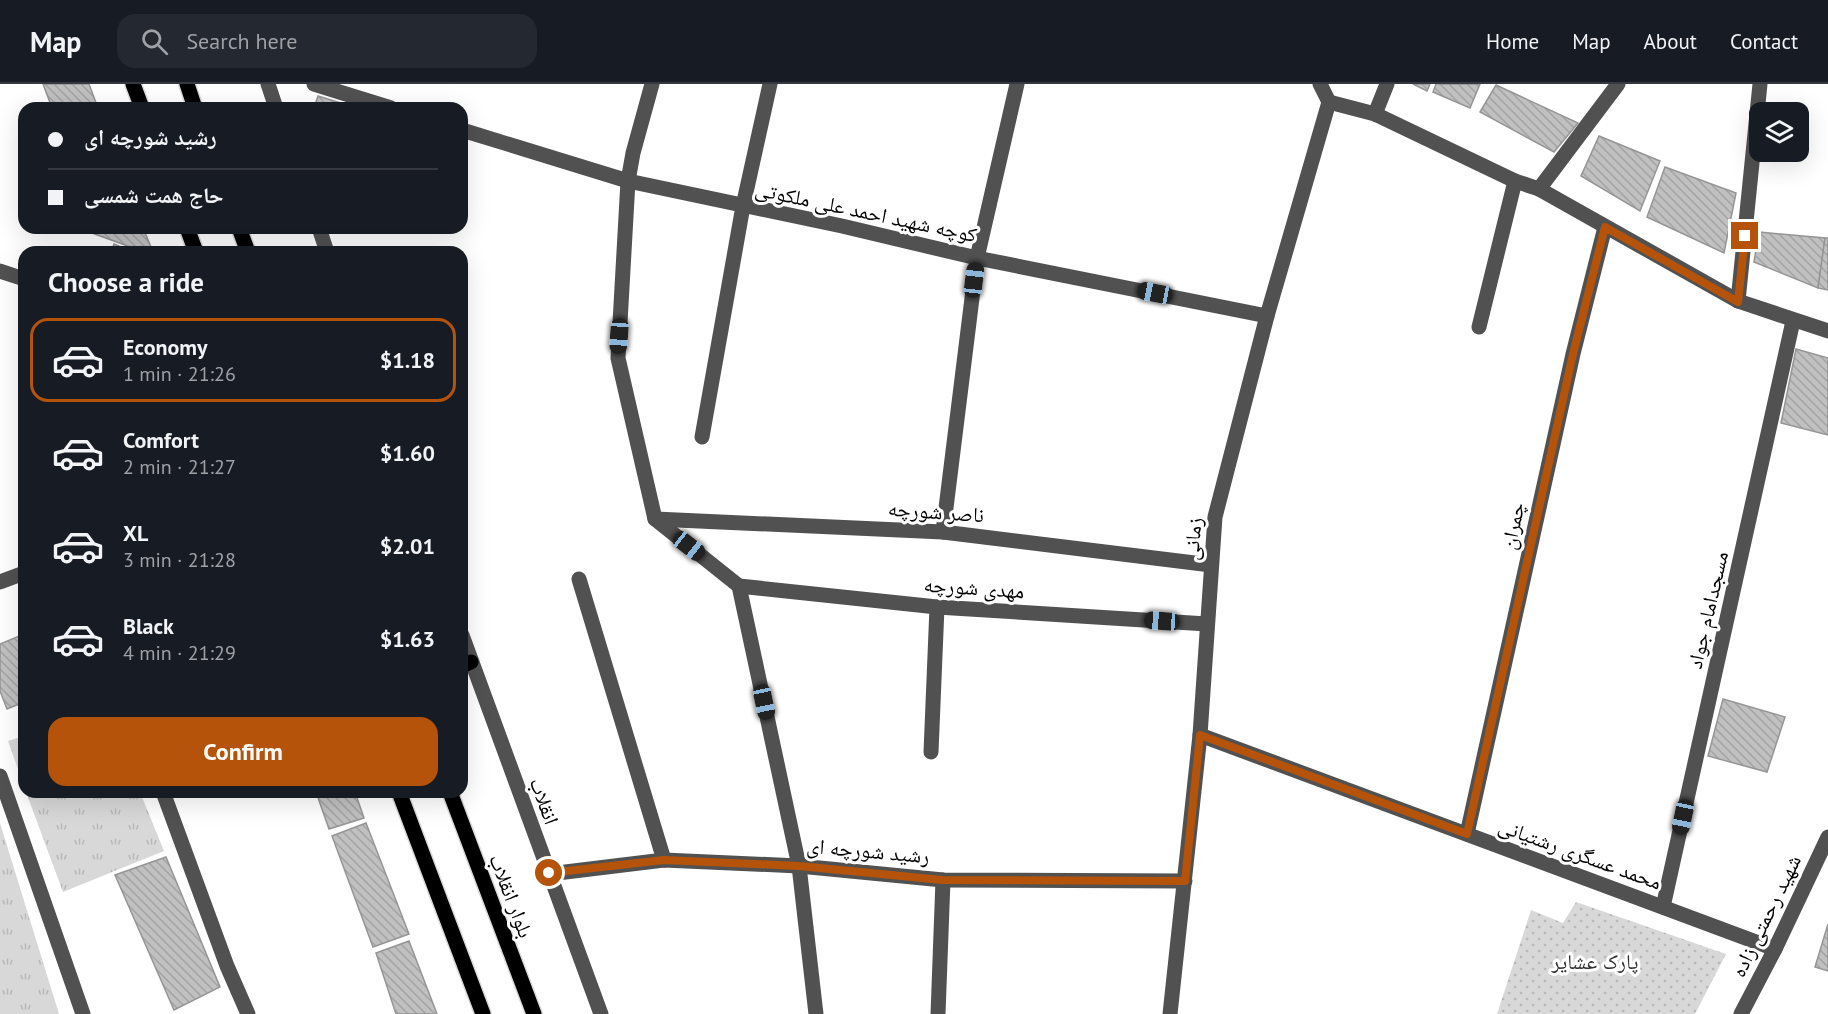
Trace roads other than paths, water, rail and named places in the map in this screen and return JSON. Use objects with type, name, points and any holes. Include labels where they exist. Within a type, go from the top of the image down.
[{"type":"main road","points":[[133,84],[140,102]]},
{"type":"main road","points":[[187,84],[193,102]]},
{"type":"main road","points":[[401,798],[483,1014]]},
{"type":"main road","name":"بلوار انقلاب","points":[[452,798],[534,1014]]},
{"type":"street","points":[[268,84],[274,102]]},
{"type":"street","points":[[314,84],[372,102]]},
{"type":"street","points":[[652,84],[633,153],[628,181],[618,358],[655,519],[739,586],[799,866],[816,1014]]},
{"type":"street","points":[[702,437],[742,206],[770,84]]},
{"type":"street","points":[[943,532],[977,258],[1017,84]]},
{"type":"street","points":[[1320,84],[1329,102],[1375,114],[1515,181],[1539,189],[1738,302],[1828,332]]},
{"type":"street","points":[[1375,114],[1387,84]]},
{"type":"street","points":[[1539,189],[1618,84]]},
{"type":"street","points":[[1738,302],[1760,84]]},
{"type":"street","name":"زمانی","points":[[1170,1014],[1200,735],[1215,517],[1267,316],[1329,102]]},
{"type":"street","name":"کوچه شهید احمد علی ملکوتی","points":[[468,132],[628,181],[842,226],[977,258],[1267,316]]},
{"type":"street","points":[[1479,327],[1515,181]]},
{"type":"street","name":"چمران","points":[[1467,834],[1573,354],[1605,227]]},
{"type":"street","points":[[0,271],[18,277]]},
{"type":"street","name":"مسجدامام جواد","points":[[1663,907],[1793,321]]},
{"type":"street","name":"ناصر شورچه","points":[[655,519],[943,532],[1211,565]]},
{"type":"street","points":[[0,582],[18,575]]},
{"type":"street","points":[[579,579],[664,860]]},
{"type":"street","name":"مهدی شورچه","points":[[739,586],[937,607],[1207,624]]},
{"type":"street","points":[[931,752],[937,607]]},
{"type":"street","name":"انقلاب","points":[[468,667],[549,873],[601,1014]]},
{"type":"street","name":"محمد عسگری رشتیانی","points":[[1200,735],[1775,949]]},
{"type":"street","points":[[0,776],[83,1014]]},
{"type":"street","points":[[165,798],[227,966],[248,1014]]},
{"type":"street","name":"شهید رحمتی زاده","points":[[1744,1013],[1828,837]]},
{"type":"street","name":"رشید شورچه ای","points":[[549,873],[664,860],[799,866],[942,880],[1185,881]]},
{"type":"street","points":[[938,1014],[942,880]]},
{"type":"park label","name":"پارک عشایر","points":[[1595,962]]}]
